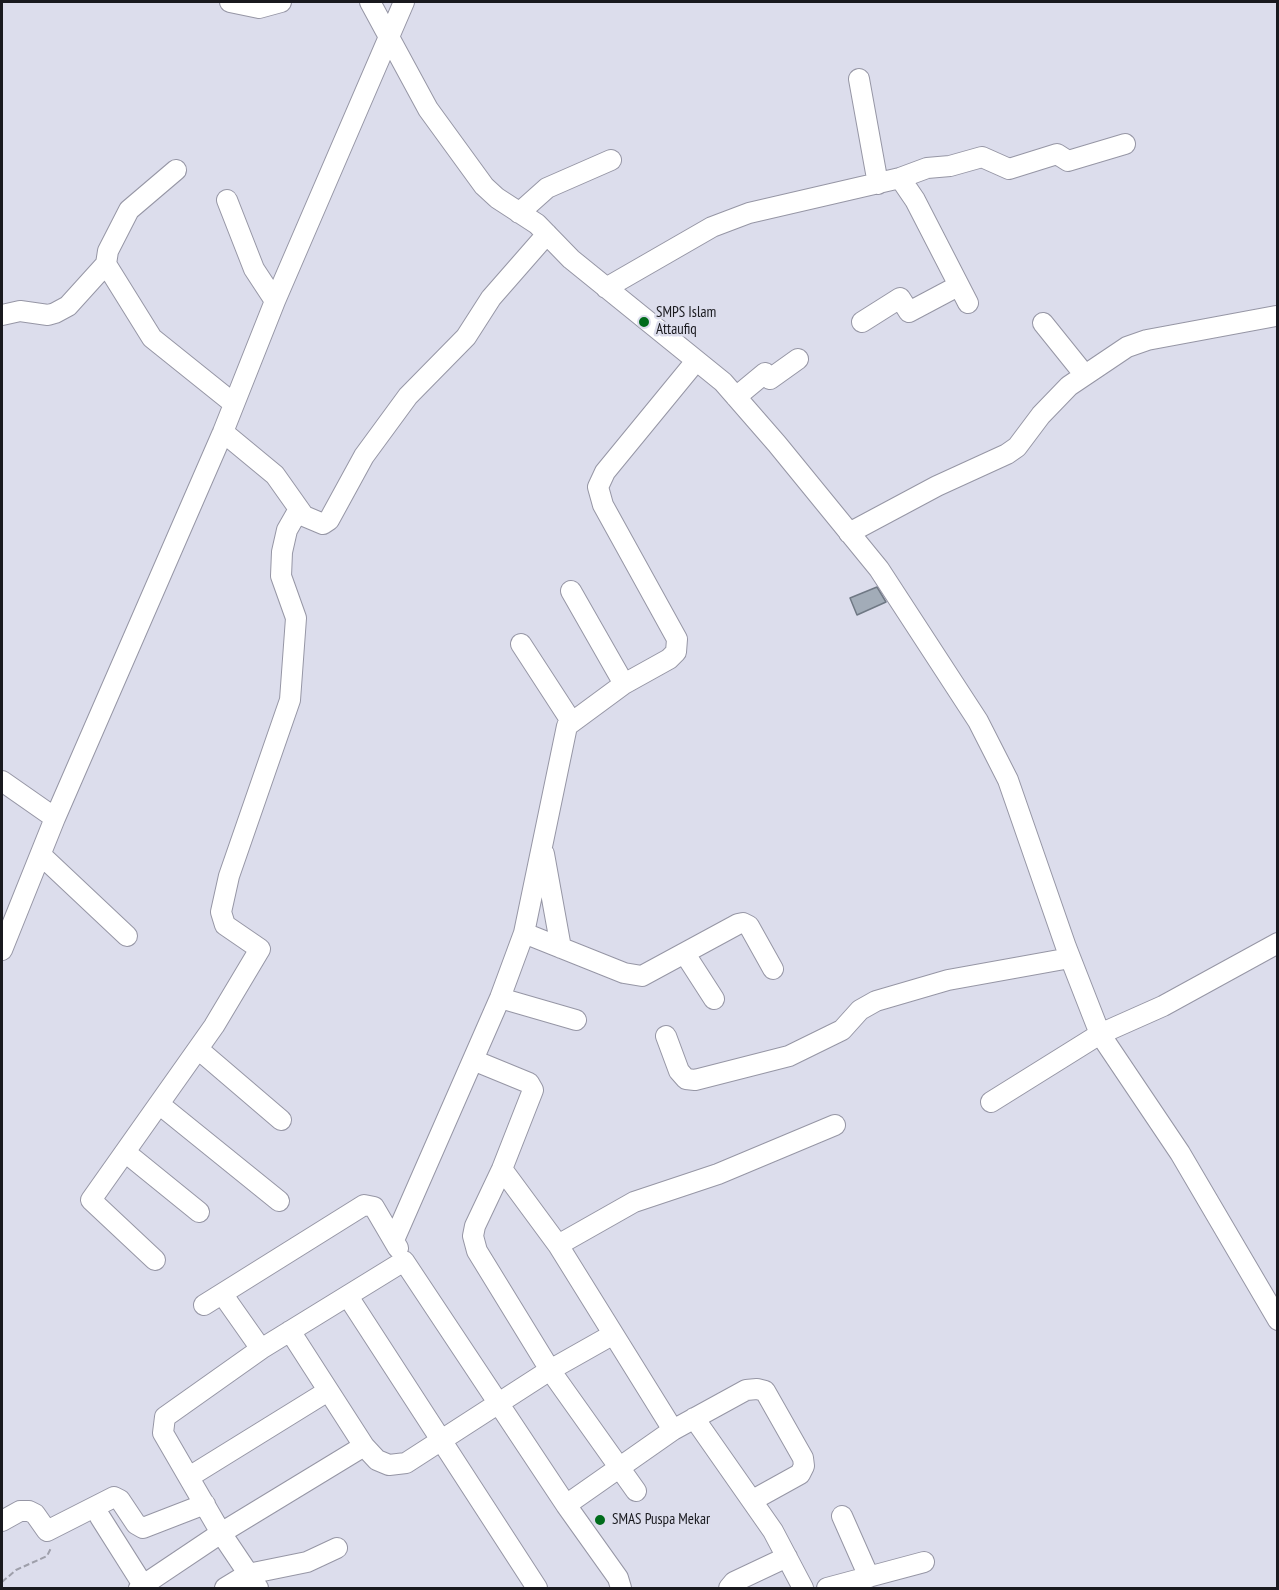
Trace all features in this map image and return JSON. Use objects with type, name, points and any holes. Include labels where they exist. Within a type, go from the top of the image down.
[{"type":"street","points":[[230,2],[259,8],[281,2]]},
{"type":"street","points":[[370,2],[428,109],[484,186],[537,224],[571,259],[696,361],[736,397],[879,569],[978,721],[1008,780],[1070,958],[1100,1034],[1180,1152],[1278,1320]]},
{"type":"street","points":[[2,950],[42,856],[55,818],[223,432],[275,301],[404,2]]},
{"type":"street","points":[[860,79],[878,184]]},
{"type":"street","points":[[606,288],[712,227],[734,218],[878,184],[927,168],[950,166],[982,157],[1009,169],[1057,154],[1068,161],[1125,144]]},
{"type":"street","points":[[519,213],[547,188],[611,160]]},
{"type":"street","points":[[2,315],[20,311],[48,315],[68,306],[106,264],[108,250],[129,210],[176,170]]},
{"type":"street","points":[[862,322],[900,298],[909,312],[963,295],[915,200],[900,178]]},
{"type":"street","points":[[227,200],[254,269],[275,301]]},
{"type":"street","points":[[223,432],[275,476],[304,516],[323,524],[329,520],[364,456],[408,396],[466,337],[491,298],[547,234]]},
{"type":"street","points":[[106,264],[152,338],[233,403]]},
{"type":"street","points":[[849,533],[937,486],[1007,454],[1017,447],[1041,415],[1084,374],[1127,347],[1147,340],[1276,316]]},
{"type":"street","points":[[1043,323],[1084,374]]},
{"type":"street","points":[[736,397],[765,373],[770,379],[798,359]]},
{"type":"street","points":[[394,1240],[500,998],[524,933],[561,745],[571,722],[624,684],[669,659],[676,652],[677,639],[603,505],[598,487],[605,472],[696,361]]},
{"type":"street","points":[[155,1260],[91,1200],[198,1049],[260,949],[225,925],[220,912],[229,876],[290,700],[296,618],[281,576],[282,552],[287,530],[299,508]]},
{"type":"street","points":[[571,591],[624,684]]},
{"type":"street","points":[[521,644],[571,722]]},
{"type":"street","points":[[2,781],[55,818]]},
{"type":"street","points":[[542,843],[561,948]]},
{"type":"street","points":[[42,856],[128,936]]},
{"type":"street","points":[[524,933],[632,976],[651,973],[738,924],[743,924],[749,926],[773,969]]},
{"type":"street","points":[[991,1102],[1100,1034],[1163,1006],[1278,943]]},
{"type":"street","points":[[685,954],[714,999]]},
{"type":"street","points":[[666,1036],[679,1071],[686,1079],[695,1080],[789,1056],[842,1030],[860,1010],[876,1001],[948,980],[1070,958]]},
{"type":"street","points":[[500,998],[576,1020]]},
{"type":"street","points":[[198,1049],[281,1119]]},
{"type":"street","points":[[473,1060],[532,1086],[533,1090],[502,1169],[475,1226],[472,1236],[477,1251],[550,1370],[636,1491]]},
{"type":"street","points":[[159,1104],[279,1201]]},
{"type":"street","points":[[558,1245],[634,1202],[718,1174],[835,1125]]},
{"type":"street","points":[[125,1152],[199,1212]]},
{"type":"street","points":[[502,1169],[558,1245],[673,1430]]},
{"type":"street","points":[[204,1305],[364,1205],[374,1207],[404,1261],[618,1578],[621,1588]]},
{"type":"street","points":[[253,1581],[221,1533],[195,1508],[189,1477],[163,1433],[165,1417],[261,1349],[349,1298],[404,1261]]},
{"type":"street","points":[[223,1295],[261,1349]]},
{"type":"street","points":[[349,1298],[537,1588]]},
{"type":"street","points":[[290,1331],[364,1446],[377,1460],[389,1465],[406,1463],[550,1370],[612,1335]]},
{"type":"street","points":[[566,1504],[673,1430],[746,1390],[765,1391],[803,1458],[804,1466],[800,1474],[753,1500]]},
{"type":"street","points":[[189,1477],[328,1391]]},
{"type":"street","points":[[694,1418],[753,1500],[803,1588]]},
{"type":"street","points":[[100,1517],[141,1587],[221,1533],[364,1446]]},
{"type":"street","points":[[2,1521],[20,1511],[29,1511],[35,1514],[47,1531],[114,1497],[120,1500],[136,1524],[143,1528],[195,1508]]},
{"type":"street","points":[[842,1516],[879,1580]]},
{"type":"street","points":[[225,1588],[307,1562],[337,1548]]},
{"type":"street","points":[[729,1588],[734,1582],[787,1557]]},
{"type":"street","points":[[827,1588],[879,1580],[924,1562]]},
{"type":"path","points":[[2,1582],[16,1570],[47,1556],[51,1550],[47,1531]]},
{"type":"building","points":[[877,587],[886,602],[857,615],[850,598]]},
{"type":"place","name":"SMPS Islam Attaufiq","points":[[644,322]]},
{"type":"place","name":"SMAS Puspa Mekar","points":[[600,1520]]}]
